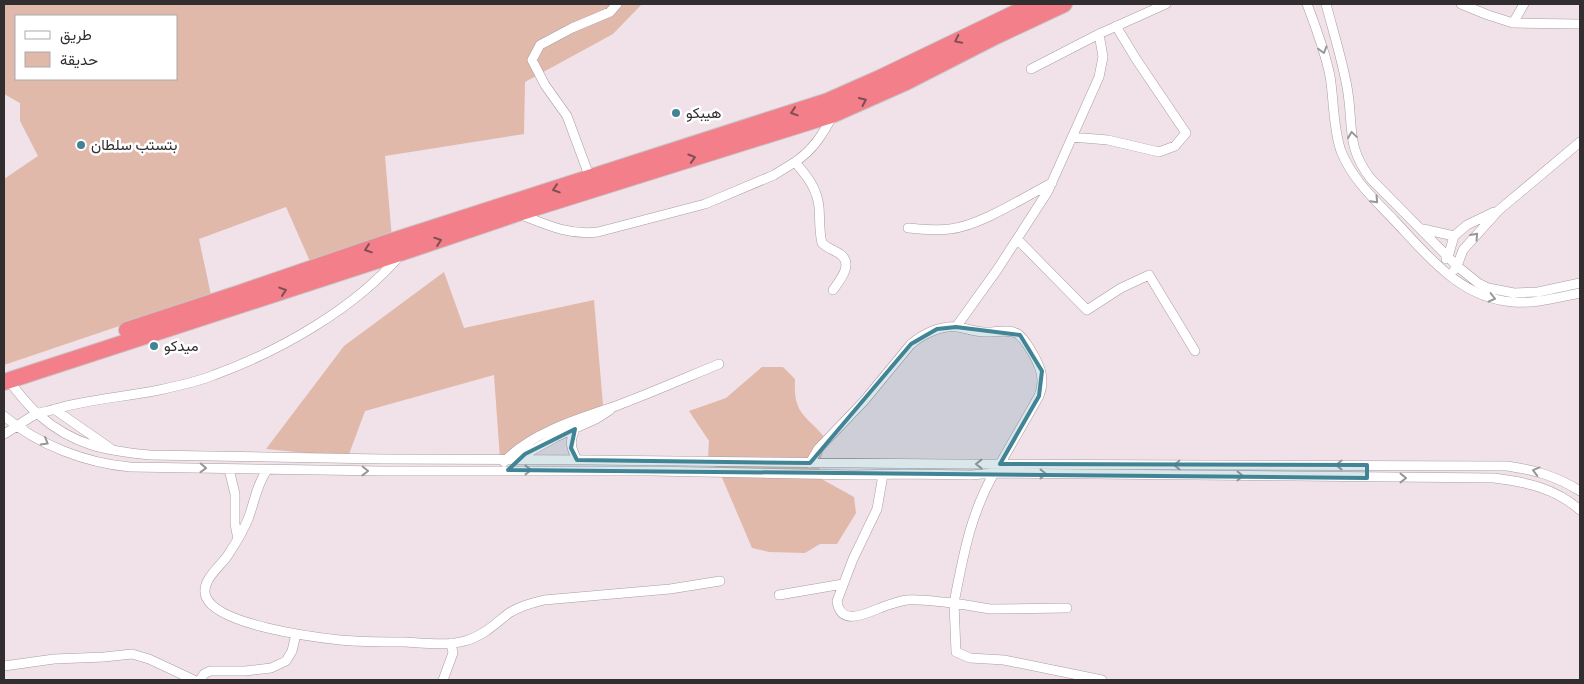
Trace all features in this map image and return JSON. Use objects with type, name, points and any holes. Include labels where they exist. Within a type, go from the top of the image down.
[{"type":"highway","points":[[5,378],[383,244],[590,178],[661,161],[834,114],[906,82],[991,31],[1016,8],[1034,4]]},
{"type":"highway","points":[[5,378],[403,252],[518,213],[828,101],[991,31],[1064,4]]},
{"type":"street","points":[[590,178],[567,116],[545,85],[532,60],[540,45],[572,28],[610,12],[618,4]]},
{"type":"street","points":[[1032,69],[1099,34],[1166,4]]},
{"type":"street","points":[[1307,4],[1324,50],[1330,76],[1341,150],[1352,174],[1368,192],[1448,276],[1480,295],[1513,302],[1540,301],[1580,293]]},
{"type":"street","points":[[1326,4],[1347,87],[1351,136],[1356,155],[1371,178],[1457,266],[1471,279],[1483,286],[1514,293],[1538,292],[1580,283]]},
{"type":"street","points":[[1461,4],[1513,23],[1580,24]]},
{"type":"street","points":[[1513,23],[1524,4]]},
{"type":"street","points":[[1072,137],[1108,140],[1159,152],[1175,146],[1186,133],[1116,26]]},
{"type":"street","points":[[956,327],[1017,239],[1052,183],[1099,77],[1103,57],[1099,34]]},
{"type":"street","points":[[518,213],[572,233],[586,234],[705,204],[774,175],[804,156],[823,134],[834,114]]},
{"type":"street","points":[[1448,276],[1457,266],[1463,250],[1499,210],[1580,142]]},
{"type":"street","points":[[795,162],[811,182],[817,198],[822,243],[841,255],[846,262],[845,271],[833,290]]},
{"type":"street","points":[[908,228],[939,230],[965,225],[993,214],[1052,183]]},
{"type":"street","points":[[1439,267],[1448,257],[1454,236],[1467,225],[1499,210]]},
{"type":"street","points":[[1421,229],[1454,236]]},
{"type":"street","points":[[1017,239],[1088,310],[1121,288],[1149,275],[1195,351]]},
{"type":"street","points":[[4,434],[37,414],[72,404],[157,390],[214,376],[258,356],[326,318],[360,296],[403,252]]},
{"type":"street","points":[[810,463],[818,449],[864,401],[911,344],[937,329],[956,327],[983,332],[1005,331],[1020,335],[1036,358],[1042,371],[1043,385],[1039,396],[1000,464]]},
{"type":"street","points":[[498,470],[520,448],[552,430],[719,364]]},
{"type":"street","points":[[5,378],[37,414],[50,424],[85,444],[116,452],[150,455],[810,463],[1507,466],[1536,471],[1563,481],[1580,491]]},
{"type":"street","points":[[510,460],[596,419],[615,406]]},
{"type":"street","points":[[54,409],[116,452]]},
{"type":"street","points":[[4,416],[17,426],[53,446],[85,459],[110,466],[267,470],[652,471],[855,475],[994,473],[1494,478],[1522,481],[1548,489],[1580,510]]},
{"type":"street","points":[[575,429],[570,442],[577,460]]},
{"type":"street","points":[[508,470],[510,460]]},
{"type":"street","points":[[855,463],[855,475]]},
{"type":"street","points":[[1367,465],[1367,478]]},
{"type":"street","points":[[229,469],[235,494],[235,524],[238,538]]},
{"type":"street","points":[[267,470],[259,481],[248,518],[238,538],[224,561],[209,578],[205,587],[206,597],[212,605],[232,618],[296,634],[340,640],[445,644],[478,636],[497,624],[509,613],[525,604],[544,600],[670,590],[720,581]]},
{"type":"street","points":[[994,473],[983,492],[968,535],[954,603],[956,652],[970,658],[1004,660],[1102,680]]},
{"type":"street","points":[[883,475],[877,509],[842,584],[837,601],[841,613],[853,616],[865,614],[889,604],[910,600],[954,603],[990,609],[1067,608]]},
{"type":"street","points":[[779,595],[842,584]]},
{"type":"street","points":[[200,680],[204,674],[210,671],[245,671],[271,668],[286,661],[292,651],[296,634]]},
{"type":"street","points":[[443,680],[453,653],[452,643]]},
{"type":"street","points":[[4,666],[54,659],[104,658],[132,654],[149,659],[194,680]]},
{"type":"highlighted area","points":[[956,327],[1020,335],[1042,371],[1039,396],[1000,464],[1367,465],[1367,478],[508,470],[525,454],[575,429],[571,448],[577,460],[810,463],[911,344],[937,329]]},
{"type":"green space","points":[[4,4],[642,4],[613,34],[525,82],[524,134],[385,156],[392,239],[312,266],[286,207],[199,239],[211,295],[4,365],[4,179],[38,156],[20,121],[20,103],[4,94]]},
{"type":"green space","points":[[444,272],[464,328],[594,300],[603,405],[500,459],[494,375],[365,411],[348,457],[266,449],[344,346]]},
{"type":"green space","points":[[762,367],[783,367],[795,379],[796,400],[802,414],[827,440],[821,458],[818,477],[854,497],[856,513],[837,544],[820,544],[805,553],[769,552],[752,548],[720,473],[708,457],[709,441],[689,411],[726,398]]},
{"type":"place","name":"هيبكو","points":[[676,113]]},
{"type":"place","name":"بتستب سلطان","points":[[81,145]]},
{"type":"place","name":"ميدكو","points":[[154,346]]}]
